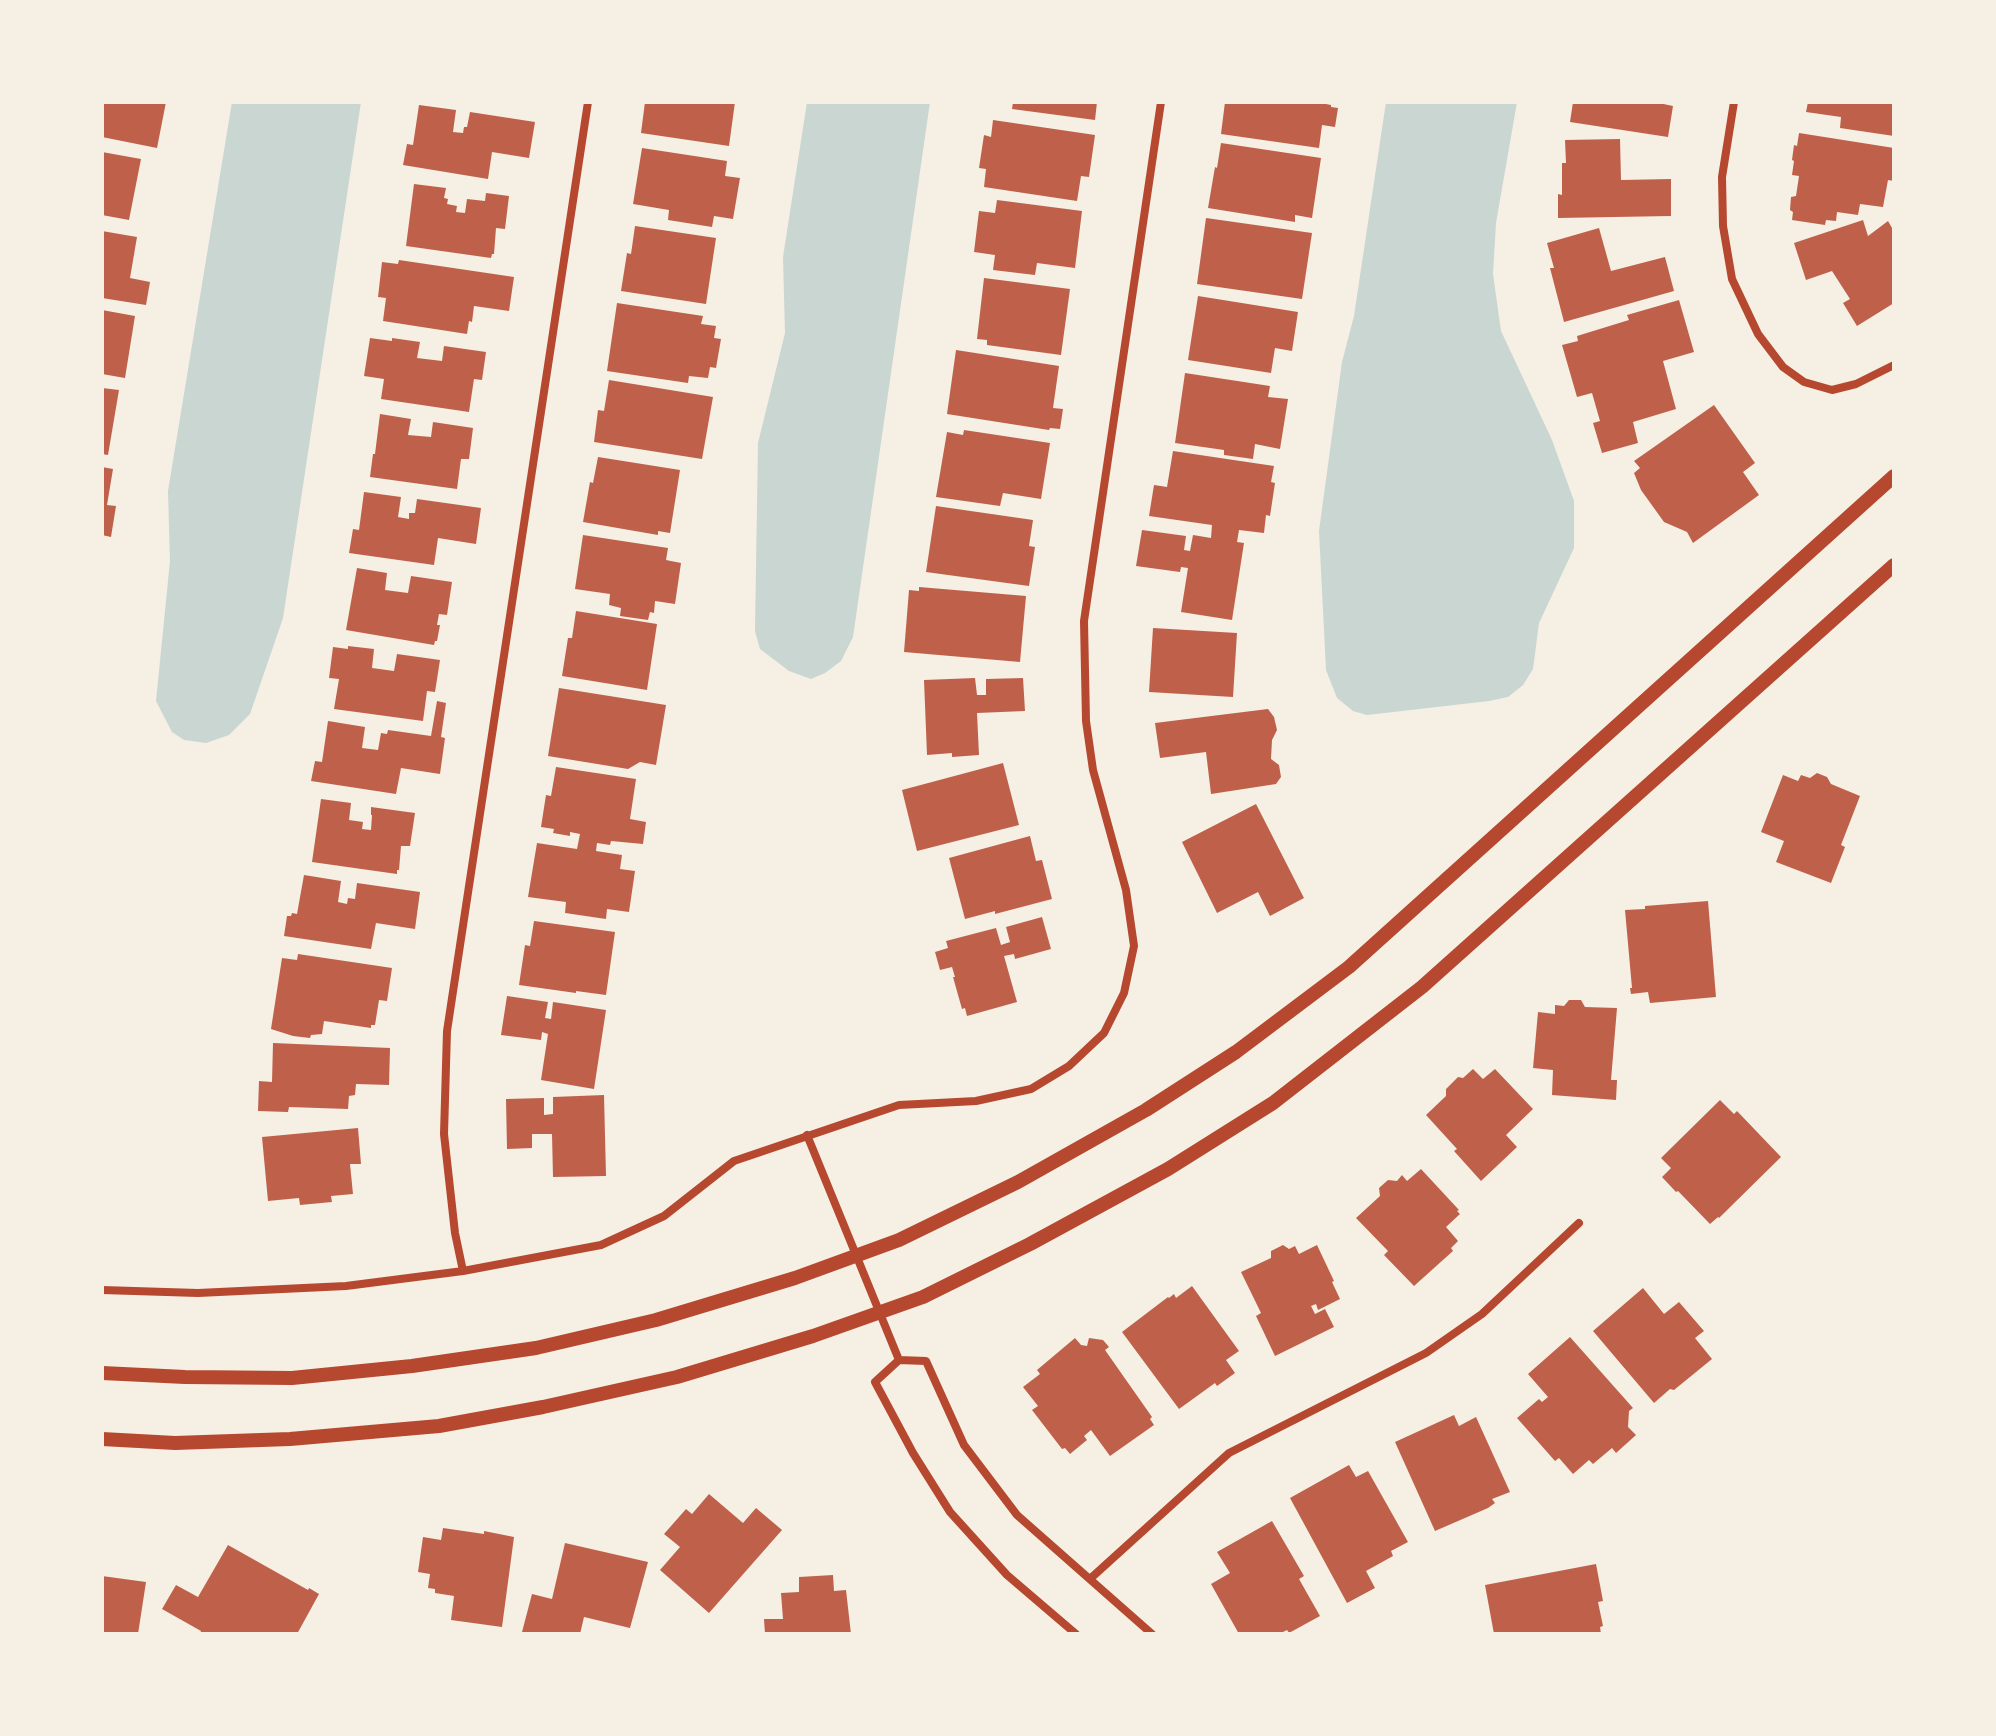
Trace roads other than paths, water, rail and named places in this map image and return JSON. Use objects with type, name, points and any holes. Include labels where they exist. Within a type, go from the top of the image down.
[{"type":"street","points":[[463,1271],[455,1233],[444,1134],[447,1031],[588,102]]},
{"type":"street","points":[[102,1290],[198,1293],[346,1286],[463,1271],[601,1245],[664,1216],[734,1161],[899,1105],[976,1101],[1031,1089],[1069,1066],[1104,1033],[1124,993],[1134,946],[1126,890],[1093,770],[1086,721],[1084,621],[1161,102]]},
{"type":"street","points":[[1734,102],[1722,177],[1723,226],[1732,279],[1758,334],[1783,367],[1804,382],[1832,390],[1856,384],[1894,365]]},
{"type":"street","points":[[102,1373],[292,1378],[412,1366],[521,1350],[656,1320],[795,1278],[899,1240],[1018,1182],[1146,1110],[1236,1052],[1349,967],[1894,476]]},
{"type":"street","points":[[102,1439],[175,1443],[276,1440],[439,1426],[677,1377],[813,1336],[923,1297],[1030,1244],[1168,1169],[1273,1103],[1422,987],[1894,565]]},
{"type":"street","points":[[807,1135],[899,1360]]},
{"type":"street","points":[[1091,1578],[1229,1453],[1426,1353],[1482,1314],[1579,1223]]},
{"type":"street","points":[[1076,1634],[1007,1575],[950,1512],[913,1453],[875,1382],[899,1360],[926,1361],[964,1445],[1017,1515],[1152,1634]]}]
